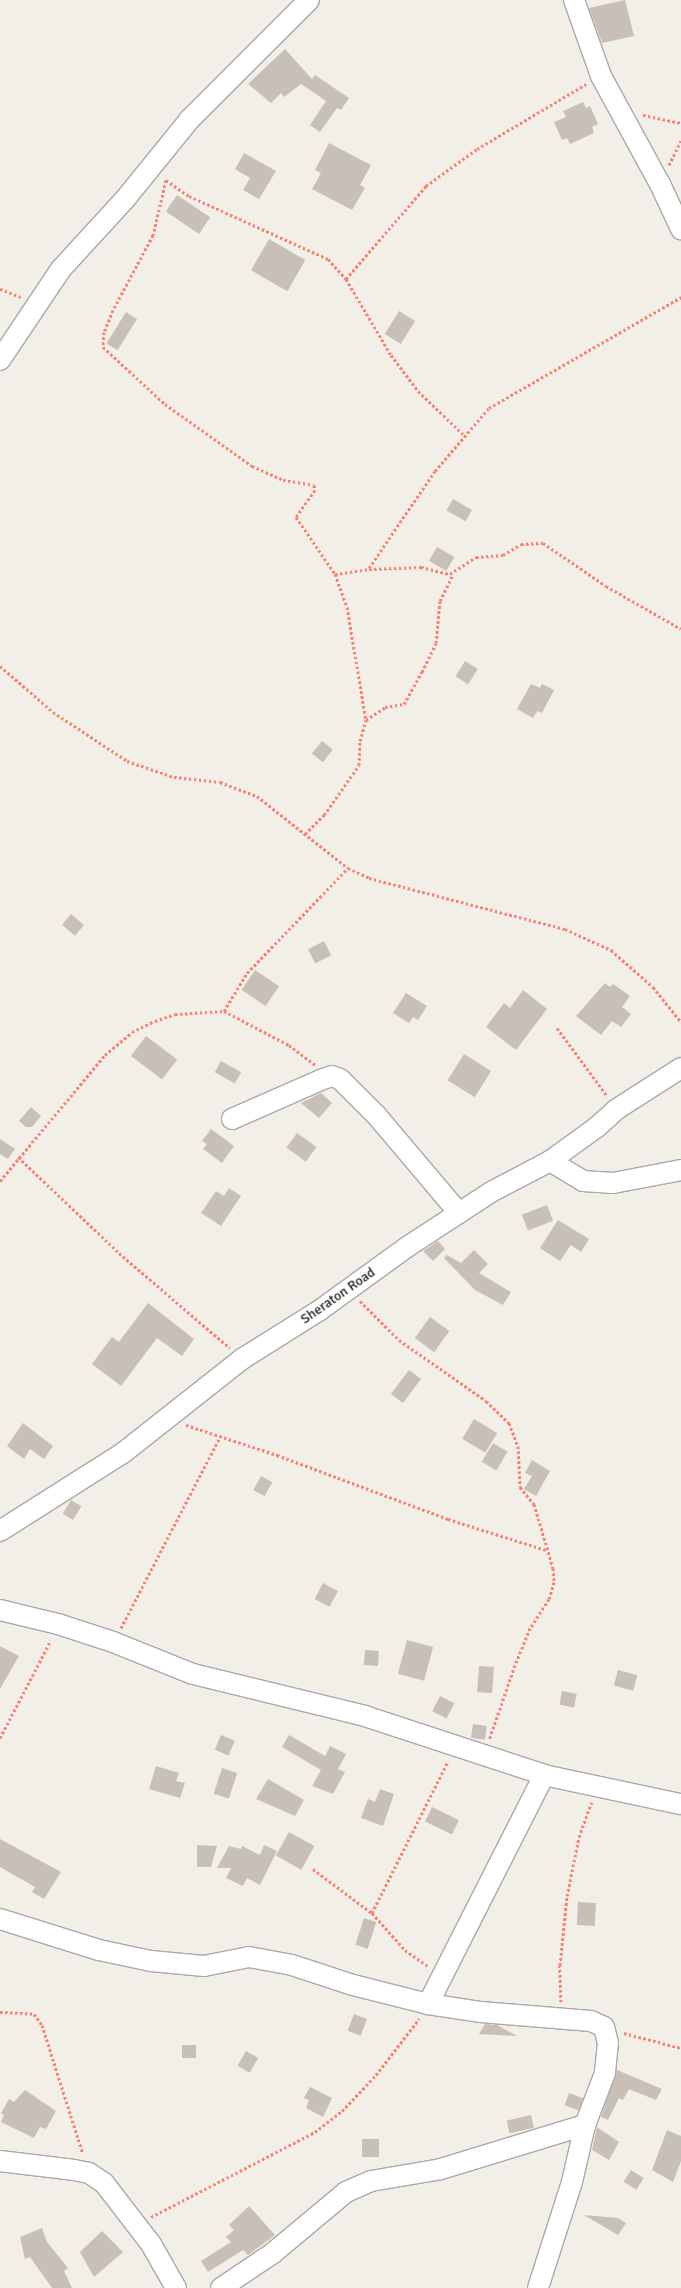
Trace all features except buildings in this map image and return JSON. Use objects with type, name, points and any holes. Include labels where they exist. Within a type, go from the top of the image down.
[{"type":"street","points":[[0,360],[36,302],[60,269],[235,71],[309,0]]},
{"type":"street","points":[[574,0],[601,76],[660,184],[681,229]]},
{"type":"street","name":"Sheraton Road","points":[[0,1532],[86,1478],[168,1419],[242,1358],[349,1289],[459,1213],[550,1161],[597,1127],[617,1109],[681,1068]]},
{"type":"street","points":[[232,1119],[332,1076],[350,1087],[459,1213]]},
{"type":"street","points":[[550,1161],[583,1181],[613,1183],[681,1170]]},
{"type":"street","points":[[0,1610],[58,1624],[113,1642],[194,1674],[365,1716],[544,1776],[596,1789],[681,1804]]},
{"type":"street","points":[[428,2004],[544,1776]]},
{"type":"street","points":[[0,1919],[100,1950],[151,1962],[204,1966],[249,1957],[292,1965],[353,1985],[428,2004],[491,2013],[561,2017],[592,2021],[604,2028],[608,2043],[605,2073],[585,2125],[572,2182],[538,2288]]},
{"type":"street","points":[[221,2288],[273,2253],[346,2192],[371,2181],[441,2169],[585,2125]]},
{"type":"street","points":[[0,2161],[89,2173],[104,2183],[137,2224],[176,2288]]},
{"type":"path","points":[[346,279],[426,186],[477,149],[601,76]]},
{"type":"path","points":[[618,110],[681,123]]},
{"type":"path","points":[[156,160],[166,180],[189,196],[328,258],[346,279],[391,355],[422,396],[465,436]]},
{"type":"path","points":[[166,180],[154,235],[113,310],[104,332],[103,347],[165,404],[252,466],[283,480],[314,485],[315,490],[296,517],[336,574],[347,607],[366,720],[360,741],[359,765],[324,815],[305,834]]},
{"type":"path","points":[[0,289],[36,302]]},
{"type":"path","points":[[369,569],[435,471],[489,408],[681,297]]},
{"type":"path","points":[[366,720],[385,707],[404,704],[436,643],[440,601],[453,574],[476,557],[503,555],[521,544],[543,544],[606,586],[681,630]]},
{"type":"path","points":[[336,574],[369,569],[421,567],[453,574]]},
{"type":"path","points":[[0,666],[53,712],[127,761],[174,778],[220,782],[257,796],[348,868],[369,878],[566,929],[611,950],[653,987],[681,1022]]},
{"type":"path","points":[[224,1011],[247,973],[348,868]]},
{"type":"path","points":[[0,1181],[18,1157],[54,1119],[105,1055],[132,1032],[175,1014],[224,1011],[289,1045],[332,1076]]},
{"type":"path","points":[[557,1028],[617,1109]]},
{"type":"path","points":[[18,1157],[119,1253],[242,1358]]},
{"type":"path","points":[[349,1289],[399,1340],[486,1401],[509,1423],[518,1446],[520,1487],[534,1504],[546,1550],[554,1568],[549,1598],[530,1628],[515,1665],[484,1757]]},
{"type":"path","points":[[168,1419],[278,1455],[448,1519],[546,1550]]},
{"type":"path","points":[[113,1642],[220,1437]]},
{"type":"path","points":[[0,1738],[58,1624]]},
{"type":"path","points":[[372,1913],[455,1746]]},
{"type":"path","points":[[561,2017],[560,1965],[567,1896],[580,1837],[596,1789]]},
{"type":"path","points":[[313,1869],[372,1913],[404,1950],[443,1975]]},
{"type":"path","points":[[137,2224],[315,2132],[342,2111],[376,2075],[411,2033],[428,2004]]},
{"type":"path","points":[[0,2012],[34,2014],[42,2025],[89,2173]]},
{"type":"path","points":[[604,2028],[681,2048]]}]
